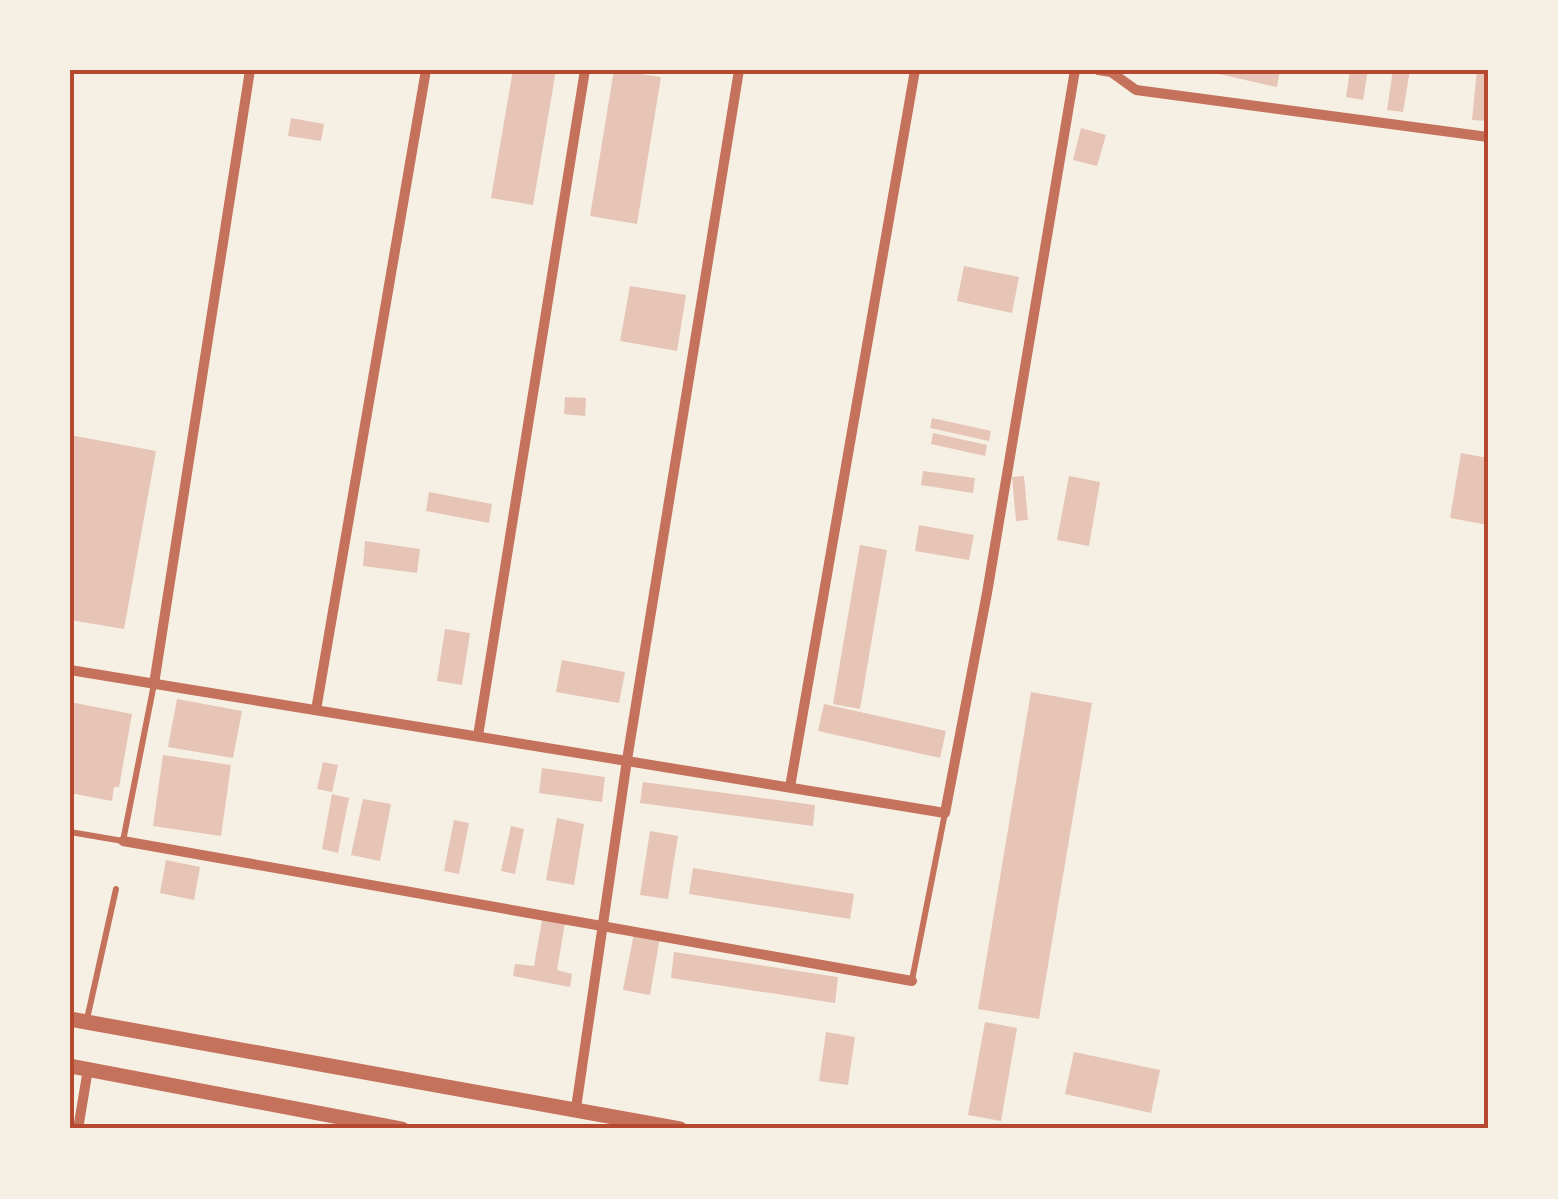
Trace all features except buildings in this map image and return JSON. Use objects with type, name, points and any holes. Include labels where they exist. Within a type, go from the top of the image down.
[{"type":"street","points":[[154,684],[250,70]]},
{"type":"street","points":[[316,710],[426,70]]},
{"type":"street","points":[[478,736],[585,70]]},
{"type":"street","points":[[576,1108],[627,760],[740,70]]},
{"type":"street","points":[[790,787],[914,70]]},
{"type":"street","points":[[70,670],[945,814],[987,593],[1075,70]]},
{"type":"street","points":[[1098,70],[1111,71],[1136,90],[1488,137]]},
{"type":"street","points":[[122,842],[912,981]]},
{"type":"street","points":[[78,1020],[680,1129]]},
{"type":"street","points":[[70,1066],[402,1129]]},
{"type":"street","points":[[78,1129],[88,1069]]},
{"type":"lane","points":[[70,832],[122,842],[154,684]]},
{"type":"lane","points":[[912,981],[945,814]]},
{"type":"lane","points":[[78,1020],[116,889]]}]
